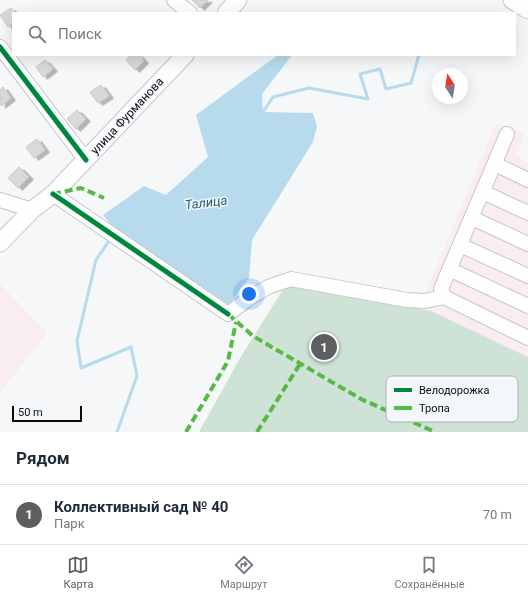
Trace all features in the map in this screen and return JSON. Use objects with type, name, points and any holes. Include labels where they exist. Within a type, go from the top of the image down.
[{"type":"main road","points":[[227,12],[238,0]]},
{"type":"main road","points":[[512,0],[528,10]]},
{"type":"main road","name":"улица Фурманова","points":[[0,243],[32,210],[53,194],[184,56]]},
{"type":"street","points":[[174,0],[189,12]]},
{"type":"street","points":[[0,47],[86,160]]},
{"type":"street","points":[[444,297],[441,289],[508,134]]},
{"type":"street","points":[[495,164],[528,180]]},
{"type":"street","points":[[483,192],[528,213]]},
{"type":"street","points":[[53,194],[228,314],[248,299],[268,287],[291,279],[407,300],[424,301],[444,297],[528,338]]},
{"type":"street","points":[[0,200],[32,210]]},
{"type":"street","points":[[472,218],[528,244]]},
{"type":"street","points":[[460,245],[528,276]]},
{"type":"street","points":[[449,270],[528,306]]},
{"type":"shaded area","points":[[496,123],[525,133],[516,156],[528,162],[528,357],[431,311],[425,293]]},
{"type":"shaded area","points":[[0,284],[47,332],[0,393]]},
{"type":"green space","points":[[287,283],[431,311],[528,357],[528,432],[199,432],[240,358]]},
{"type":"water","points":[[277,56],[291,56],[262,94],[263,112],[313,113],[317,126],[313,142],[252,240],[249,278],[229,305],[116,230],[103,215],[144,186],[166,195],[208,157],[196,115]]},
{"type":"building","points":[[192,0],[208,0],[200,8]]},
{"type":"building","points":[[11,8],[13,12],[12,12],[12,24],[8,27],[0,15]]},
{"type":"building","points":[[130,56],[140,56],[144,61],[135,70],[126,60]]},
{"type":"building","points":[[45,60],[53,69],[43,77],[36,67]]},
{"type":"building","points":[[101,85],[109,96],[98,103],[90,92]]},
{"type":"building","points":[[3,87],[11,98],[1,106],[0,90]]},
{"type":"building","points":[[77,110],[86,119],[76,129],[67,119]]},
{"type":"building","points":[[37,139],[45,150],[34,158],[26,147]]},
{"type":"building","points":[[19,167],[29,177],[18,188],[8,178]]},
{"type":"waterway","name":"Талица","points":[[263,116],[263,112],[273,97],[309,88],[368,99],[360,74],[380,69],[386,89],[411,83],[419,56]]},
{"type":"waterway","name":"Талица","points":[[111,238],[96,260],[77,341],[81,368],[131,347],[137,376],[117,432]]},
{"type":"marked path","points":[[53,194],[81,188],[104,198]]},
{"type":"marked path","points":[[228,314],[253,336],[361,399],[386,410]]},
{"type":"marked path","points":[[186,432],[228,361],[236,322]]},
{"type":"marked path","points":[[257,432],[300,364]]},
{"type":"marked path","points":[[413,422],[435,432]]},
{"type":"cycle path","points":[[0,47],[86,160]]},
{"type":"cycle path","points":[[53,194],[228,314]]},
{"type":"place","name":"Коллективный сад № 40","points":[[324,347]]}]
